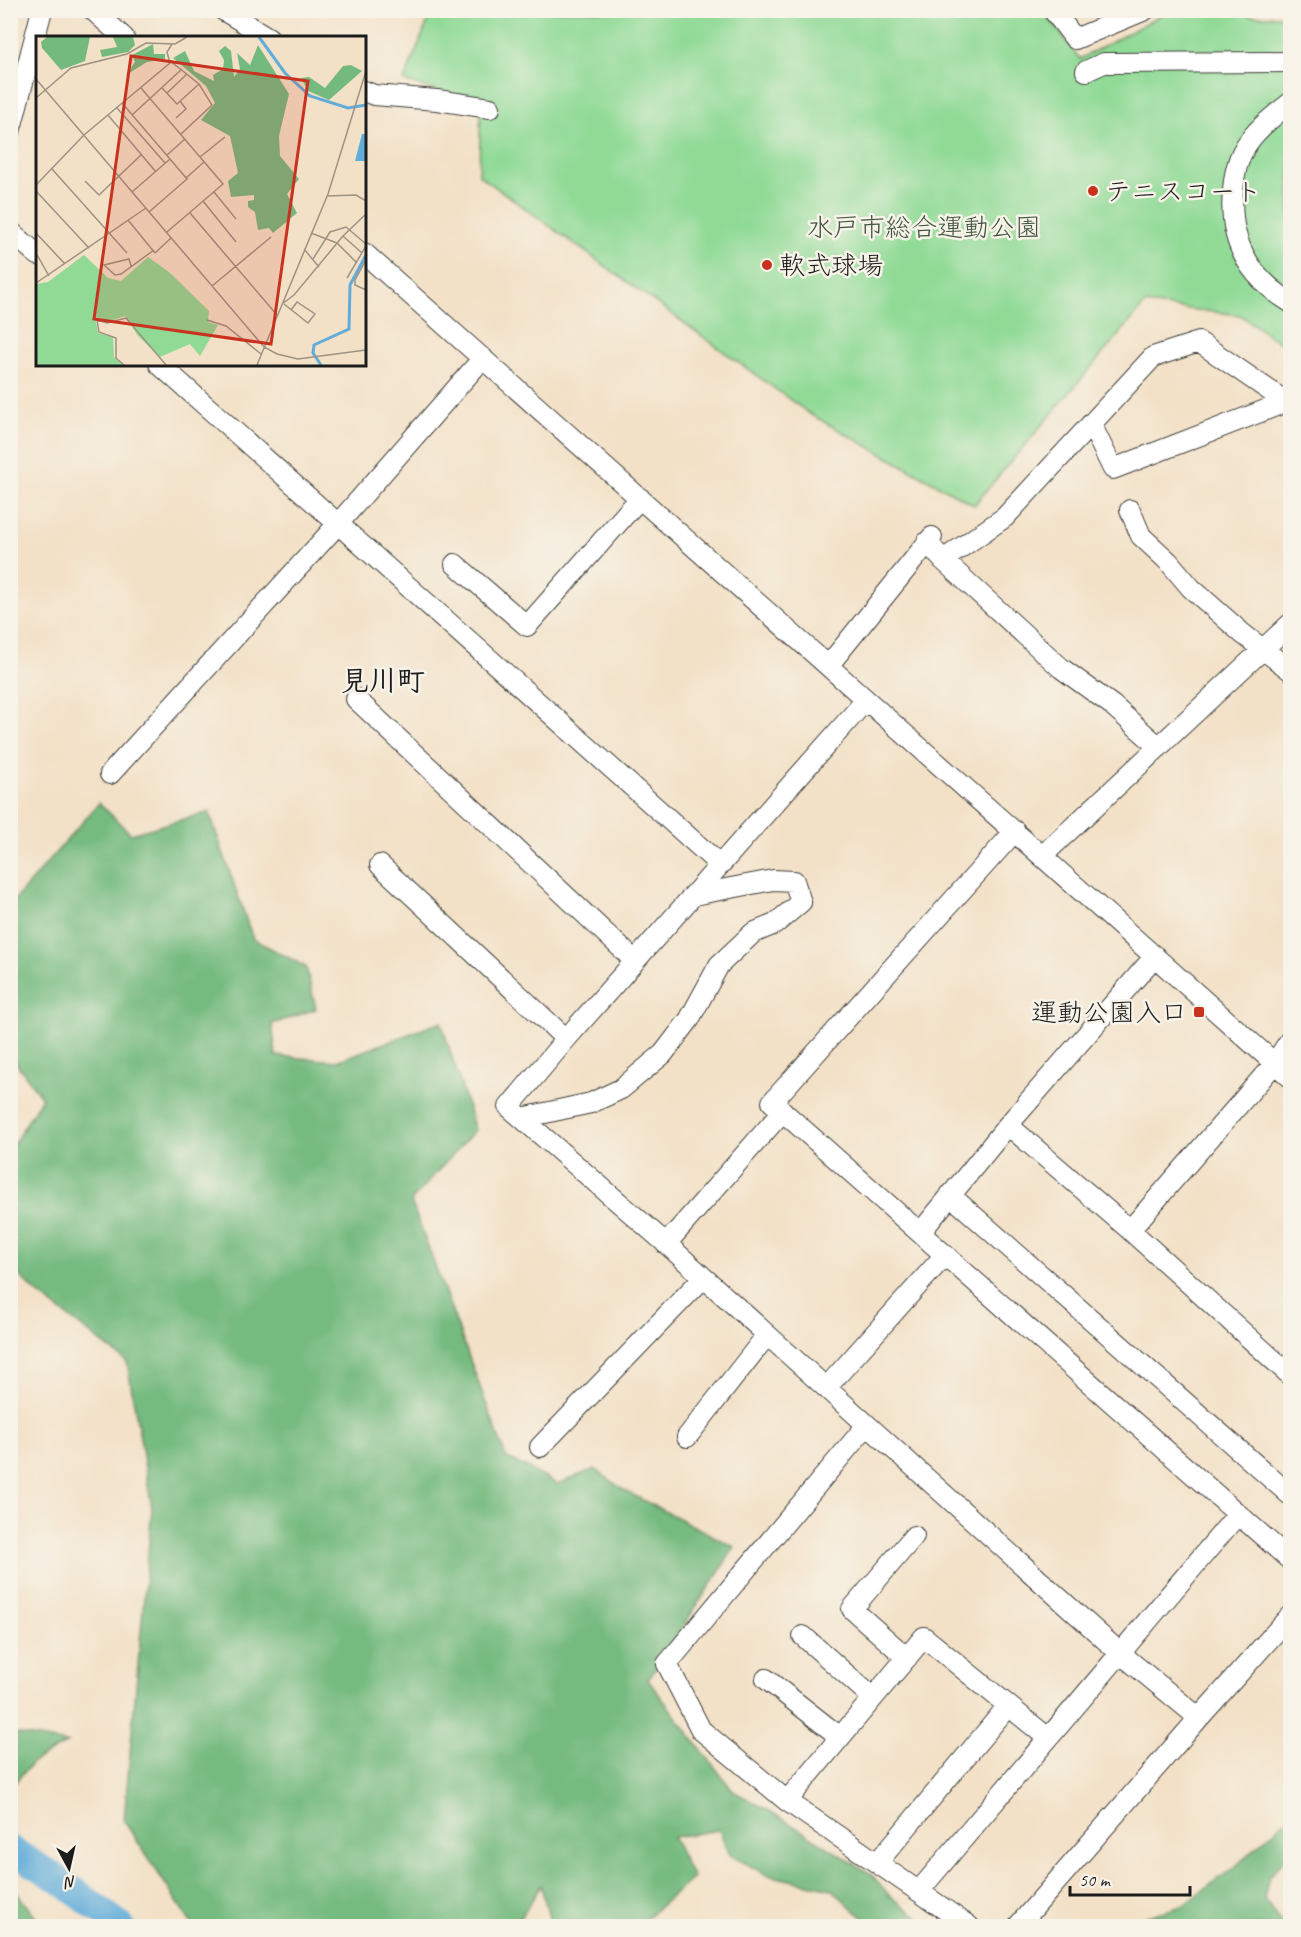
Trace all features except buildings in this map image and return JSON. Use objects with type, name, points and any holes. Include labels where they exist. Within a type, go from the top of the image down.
[{"type":"street","points":[[10,132],[42,10]]},
{"type":"street","points":[[93,10],[122,36]]},
{"type":"street","points":[[223,10],[266,36]]},
{"type":"street","points":[[1053,10],[1075,39],[1145,10]]},
{"type":"street","points":[[1086,71],[1104,63],[1290,63]]},
{"type":"street","points":[[366,92],[374,95],[436,100],[490,108]]},
{"type":"street","points":[[1290,103],[1262,127],[1244,148],[1234,175],[1232,206],[1239,247],[1253,271],[1269,288],[1290,302]]},
{"type":"street","points":[[10,231],[36,253]]},
{"type":"street","points":[[366,255],[1290,1077]]},
{"type":"street","points":[[943,560],[1005,517],[1152,357],[1199,342],[1286,402],[1113,469],[1091,424]]},
{"type":"street","points":[[110,774],[337,525],[483,358]]},
{"type":"street","points":[[161,366],[720,865]]},
{"type":"street","points":[[455,564],[527,626],[640,498]]},
{"type":"street","points":[[1130,510],[1141,536],[1169,562],[1191,588],[1243,634],[1290,670]]},
{"type":"street","points":[[828,666],[929,539],[943,560],[1061,668],[1112,705],[1159,747]]},
{"type":"street","points":[[1042,856],[1290,624]]},
{"type":"street","points":[[356,699],[635,961]]},
{"type":"street","points":[[866,700],[566,1039],[509,1107],[666,1244],[1120,1653],[1199,1718]]},
{"type":"street","points":[[1015,831],[772,1102],[1290,1560]]},
{"type":"street","points":[[380,865],[566,1039]]},
{"type":"street","points":[[522,1118],[591,1103],[621,1089],[663,1054],[689,1020],[719,965],[753,933],[775,924],[801,903],[794,881],[773,880],[694,895]]},
{"type":"street","points":[[920,1233],[1008,1125],[1155,956]]},
{"type":"street","points":[[1130,1230],[1275,1062],[1290,1040]]},
{"type":"street","points":[[666,1244],[783,1111]]},
{"type":"street","points":[[1008,1125],[1130,1230],[1290,1375]]},
{"type":"street","points":[[950,1195],[1290,1495]]},
{"type":"street","points":[[826,1388],[945,1255]]},
{"type":"street","points":[[540,1447],[703,1278]]},
{"type":"street","points":[[687,1437],[767,1335]]},
{"type":"street","points":[[867,1425],[667,1664],[701,1730],[786,1801],[969,1926]]},
{"type":"street","points":[[919,1891],[1238,1514]]},
{"type":"street","points":[[907,1658],[852,1609],[914,1536]]},
{"type":"street","points":[[1018,1926],[1290,1616]]},
{"type":"street","points":[[803,1636],[873,1698]]},
{"type":"street","points":[[786,1801],[924,1637],[1048,1738]]},
{"type":"street","points":[[766,1679],[840,1737]]},
{"type":"street","points":[[878,1863],[1008,1706]]},
{"type":"green space","name":"水戸市総合運動公園","points":[[1239,10],[1249,16],[1290,16],[1290,350],[1240,315],[1145,304],[974,505],[810,414],[479,175],[481,97],[460,98],[404,81],[432,11],[1043,11],[1080,59],[1169,11]]},
{"type":"green space","points":[[99,803],[131,834],[209,812],[253,939],[306,967],[316,1009],[272,1024],[276,1056],[337,1061],[441,1022],[475,1130],[411,1201],[506,1457],[557,1484],[595,1469],[625,1491],[735,1547],[648,1680],[733,1791],[871,1874],[889,1895],[934,1926],[874,1926],[832,1889],[767,1875],[730,1855],[719,1830],[673,1837],[693,1878],[637,1926],[551,1926],[541,1885],[516,1926],[193,1926],[124,1821],[152,1508],[127,1362],[36,1292],[11,1267],[11,1148],[42,1098],[11,1056],[11,904]]},
{"type":"green space","points":[[11,1733],[67,1743],[33,1762],[11,1787]]},
{"type":"green space","points":[[1290,1816],[1290,1853],[1269,1876],[1264,1899],[1284,1926],[1113,1926],[1182,1906],[1236,1866]]},
{"type":"green space","points":[[11,1885],[42,1926],[11,1926]]},
{"type":"waterway","points":[[10,1849],[61,1881],[121,1926]]},
{"type":"place","name":"テニスコート","points":[[1093,191]]},
{"type":"place","name":"軟式球場","points":[[767,265]]},
{"type":"place","name":"運動公園入口","points":[[1199,1012]]},
{"type":"district","name":"見川町","points":[[383,680]]}]
